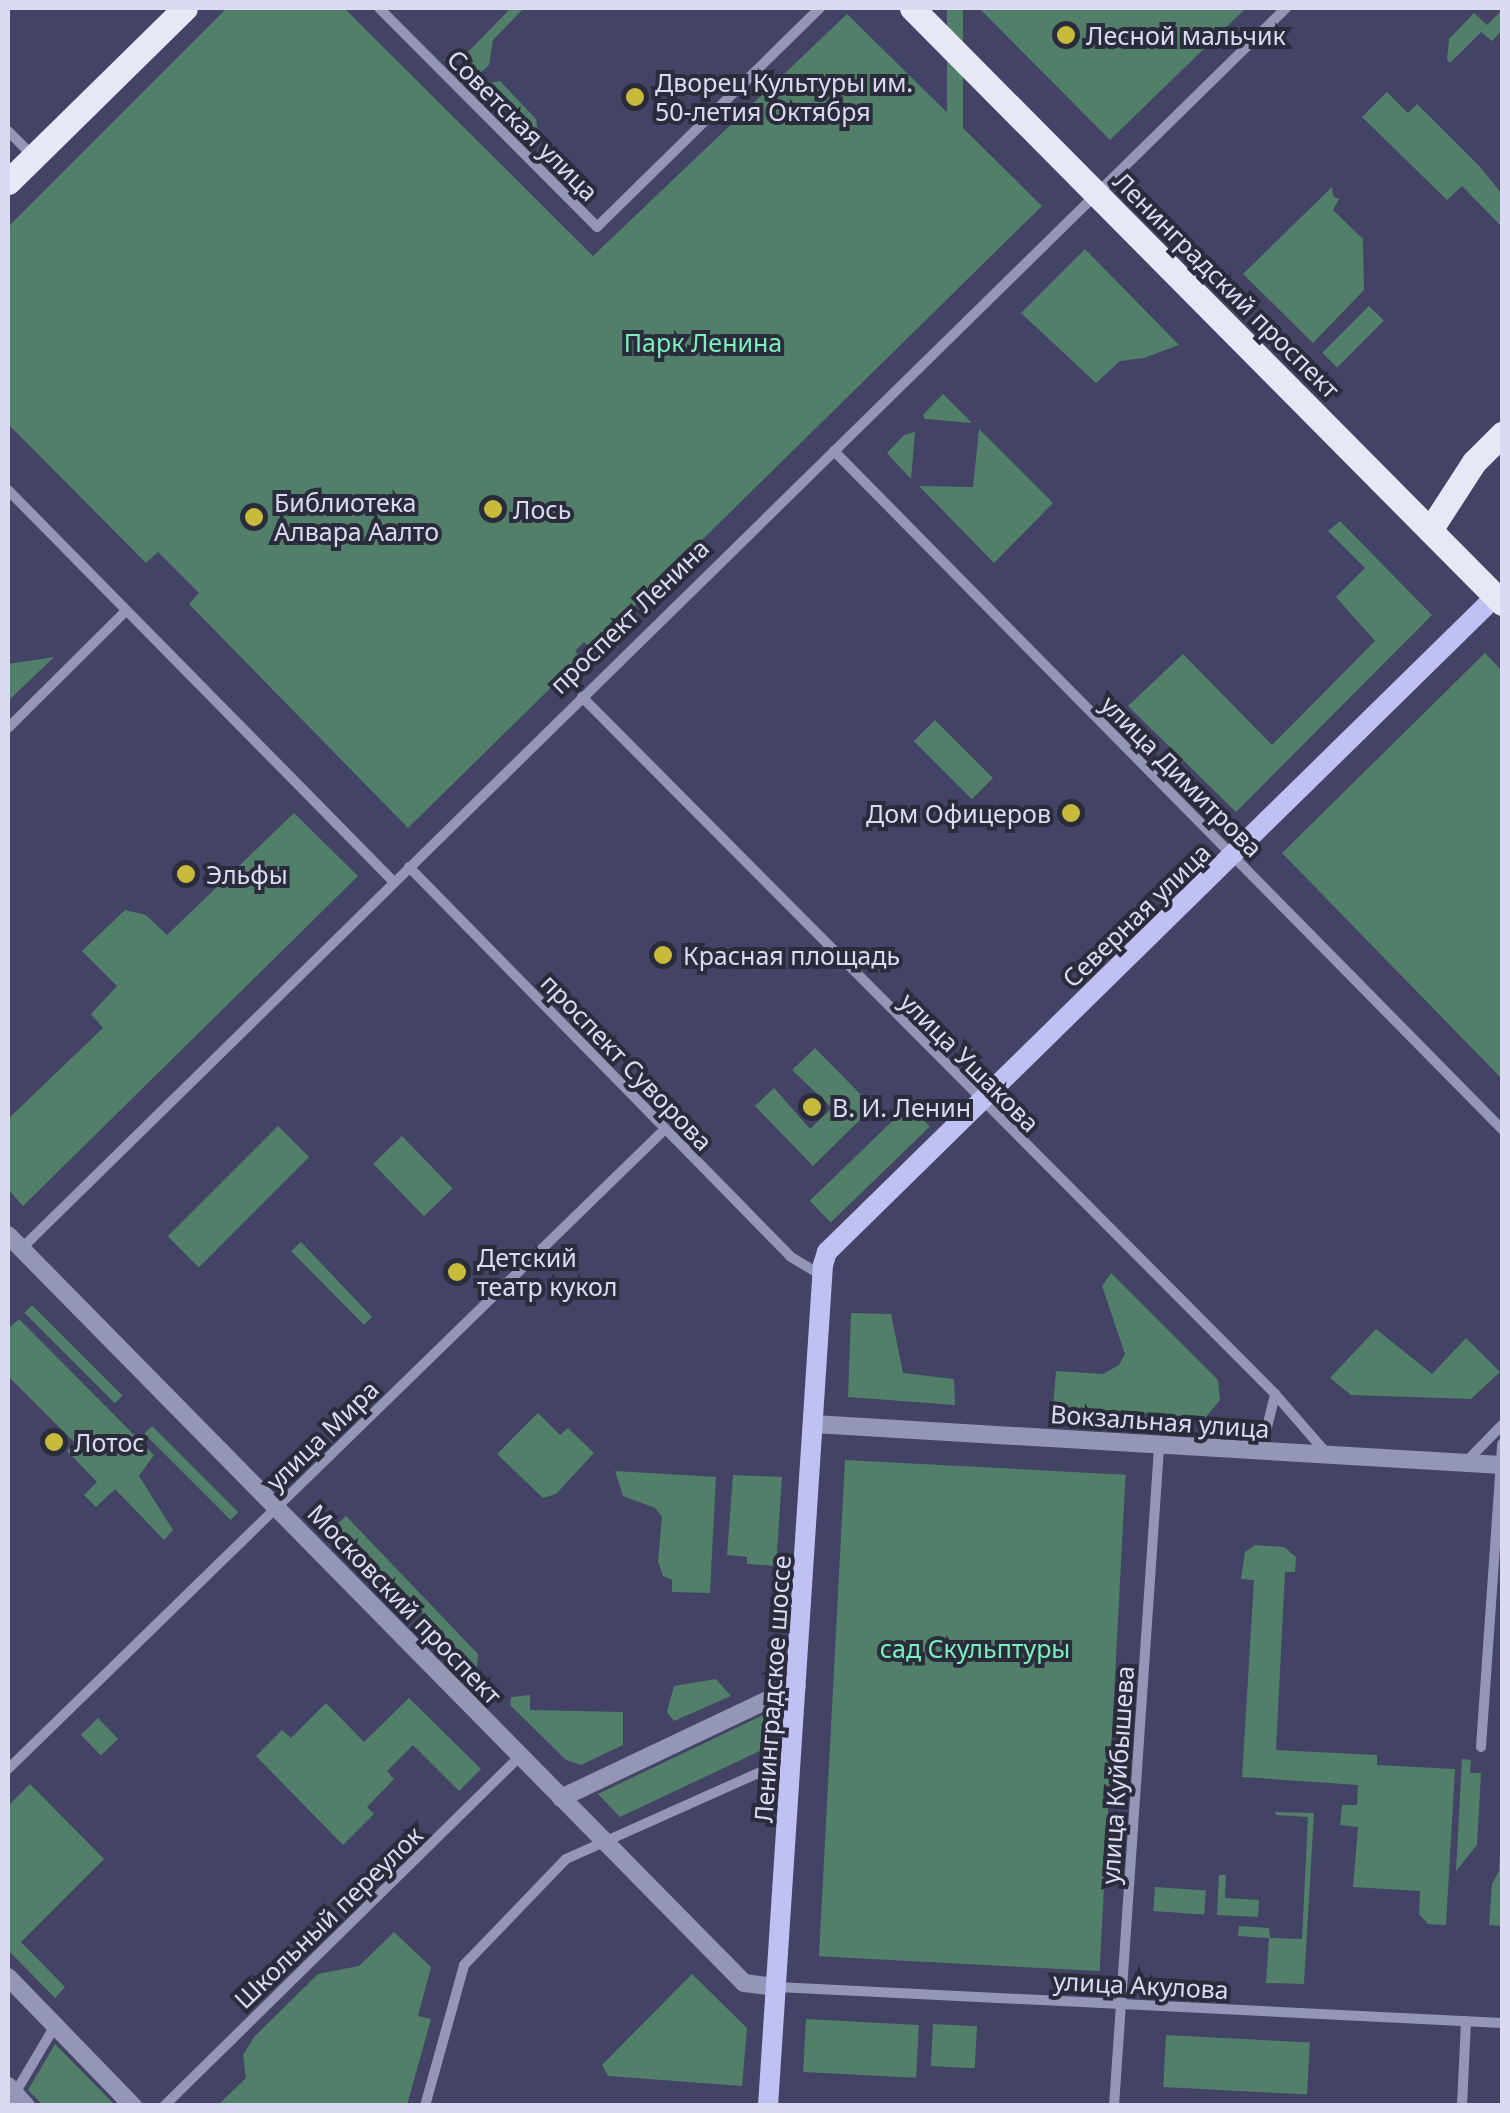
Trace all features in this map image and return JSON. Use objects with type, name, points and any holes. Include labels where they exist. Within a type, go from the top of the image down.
[{"type":"main road","points":[[8,182],[185,8]]},
{"type":"main road","name":"Ленинградский проспект","points":[[912,8],[1500,599]]},
{"type":"main road","points":[[1430,530],[1474,462],[1502,434]]},
{"type":"main road","name":"Северная улица","points":[[822,1276],[828,1252],[1500,599]]},
{"type":"main road","name":"Ленинградское шоссе","points":[[768,2106],[822,1276]]},
{"type":"street","name":"Советская улица","points":[[378,8],[597,227],[820,8]]},
{"type":"street","name":"проспект Ленина","points":[[12,1249],[394,882],[1286,8]]},
{"type":"street","points":[[8,131],[34,157]]},
{"type":"street","name":"улица Димитрова","points":[[834,451],[1502,1128]]},
{"type":"street","points":[[8,490],[394,882]]},
{"type":"street","points":[[8,728],[126,611]]},
{"type":"street","name":"улица Ушакова","points":[[582,697],[1275,1394],[1330,1456]]},
{"type":"street","name":"проспект Суворова","points":[[408,868],[799,1265],[822,1276]]},
{"type":"street","name":"улица Мира","points":[[8,1769],[664,1130]]},
{"type":"street","name":"Московский проспект","points":[[12,1249],[276,1508],[744,1983],[777,1987]]},
{"type":"street","points":[[1236,1452],[1267,1426],[1275,1394]]},
{"type":"street","name":"Вокзальная улица","points":[[814,1424],[1236,1452],[1502,1464]]},
{"type":"street","points":[[1466,1463],[1502,1425]]},
{"type":"street","points":[[1481,1747],[1502,1444]]},
{"type":"street","name":"улица Куйбышева","points":[[1114,2106],[1159,1447]]},
{"type":"street","points":[[561,1798],[797,1686]]},
{"type":"street","name":"Школьный переулок","points":[[164,2106],[519,1757]]},
{"type":"street","points":[[425,2106],[464,1965],[566,1859],[792,1758]]},
{"type":"street","points":[[8,1976],[133,2106]]},
{"type":"street","name":"улица Акулова","points":[[777,1987],[1502,2023]]},
{"type":"street","points":[[1462,2106],[1466,2021]]},
{"type":"street","points":[[14,2098],[55,2026]]},
{"type":"green space","name":"Парк Ленина","points":[[227,8],[344,8],[593,256],[847,14],[1042,206],[591,649],[584,642],[575,651],[581,658],[408,828],[189,604],[199,593],[158,552],[146,563],[8,424],[8,227]]},
{"type":"green space","points":[[511,8],[524,8],[493,40],[489,65],[478,75],[462,58]]},
{"type":"green space","points":[[947,8],[963,8],[963,176],[947,176]]},
{"type":"green space","points":[[979,8],[1246,8],[1110,140]]},
{"type":"green space","points":[[1502,10],[1502,30],[1492,41],[1481,32],[1450,63],[1447,60],[1449,39],[1474,13],[1487,25]]},
{"type":"green space","points":[[500,81],[536,119],[539,140],[486,84]]},
{"type":"green space","points":[[1387,92],[1408,113],[1417,104],[1480,167],[1502,194],[1502,227],[1462,186],[1447,200],[1362,117]]},
{"type":"green space","points":[[1332,187],[1333,196],[1339,199],[1333,210],[1363,239],[1364,290],[1313,343],[1243,274]]},
{"type":"green space","points":[[1085,249],[1179,345],[1144,358],[1120,361],[1096,383],[1021,313]]},
{"type":"green space","points":[[1369,306],[1384,321],[1337,368],[1322,353]]},
{"type":"green space","points":[[943,394],[972,423],[925,419],[923,415]]},
{"type":"green space","points":[[979,429],[1053,503],[994,563],[919,486],[973,487]]},
{"type":"green space","points":[[915,432],[911,479],[887,453],[904,435]]},
{"type":"green space","points":[[1340,521],[1432,615],[1236,812],[1128,706],[1183,654],[1272,745],[1375,641],[1336,597],[1365,568],[1328,531]]},
{"type":"green space","points":[[1485,653],[1502,671],[1502,1079],[1282,853]]},
{"type":"green space","points":[[54,657],[8,701],[8,664]]},
{"type":"green space","points":[[935,720],[993,778],[972,799],[914,741]]},
{"type":"green space","points":[[294,813],[358,876],[23,1206],[8,1189],[8,1119],[103,1028],[91,1014],[117,986],[82,951],[125,910],[146,915],[167,935]]},
{"type":"green space","points":[[815,1048],[873,1107],[813,1166],[755,1106],[774,1088],[810,1129],[832,1108],[792,1070]]},
{"type":"green space","points":[[909,1105],[930,1127],[831,1222],[810,1201]]},
{"type":"green space","points":[[278,1126],[309,1157],[199,1267],[168,1236]]},
{"type":"green space","points":[[402,1136],[453,1189],[424,1216],[373,1164]]},
{"type":"green space","points":[[301,1242],[372,1317],[364,1325],[291,1251]]},
{"type":"green space","points":[[1111,1273],[1218,1380],[1220,1400],[1205,1418],[1053,1406],[1056,1371],[1103,1374],[1119,1365],[1125,1354],[1102,1286]]},
{"type":"green space","points":[[32,1305],[123,1396],[115,1403],[24,1313]]},
{"type":"green space","points":[[851,1313],[891,1314],[903,1373],[954,1379],[955,1405],[848,1397]]},
{"type":"green space","points":[[19,1319],[154,1455],[139,1476],[173,1530],[164,1540],[115,1489],[96,1507],[84,1495],[97,1482],[67,1451],[75,1443],[8,1376],[8,1329]]},
{"type":"green space","points":[[1376,1329],[1432,1374],[1466,1338],[1500,1372],[1471,1399],[1351,1395],[1330,1378]]},
{"type":"green space","points":[[538,1413],[560,1435],[568,1428],[594,1453],[556,1494],[543,1498],[497,1454]]},
{"type":"green space","points":[[152,1426],[238,1512],[230,1520],[144,1434]]},
{"type":"green space","name":"сад Скульптуры","points":[[845,1460],[1126,1475],[1100,1971],[819,1956]]},
{"type":"green space","points":[[615,1471],[716,1477],[710,1593],[672,1592],[672,1580],[663,1576],[658,1561],[662,1517],[655,1508],[623,1496]]},
{"type":"green space","points":[[733,1475],[782,1477],[776,1566],[747,1564],[747,1557],[727,1555]]},
{"type":"green space","points":[[346,1516],[478,1654],[477,1669],[336,1525]]},
{"type":"green space","points":[[1255,1545],[1284,1547],[1296,1557],[1295,1572],[1285,1572],[1276,1750],[1377,1755],[1377,1765],[1455,1769],[1446,1925],[1428,1924],[1419,1914],[1420,1891],[1353,1887],[1358,1827],[1340,1825],[1342,1805],[1357,1805],[1358,1785],[1242,1777],[1254,1580],[1241,1579],[1245,1552]]},
{"type":"green space","points":[[716,1679],[731,1696],[674,1721],[667,1712],[674,1686]]},
{"type":"green space","points":[[530,1695],[530,1710],[623,1712],[623,1745],[581,1765],[566,1760],[510,1705],[511,1697]]},
{"type":"green space","points":[[409,1698],[481,1769],[459,1791],[413,1745],[387,1771],[394,1779],[367,1807],[374,1814],[343,1845],[256,1756],[282,1730],[291,1738],[326,1703],[364,1742]]},
{"type":"green space","points":[[767,1713],[764,1749],[620,1817],[598,1794]]},
{"type":"green space","points":[[98,1718],[118,1739],[101,1756],[81,1735]]},
{"type":"green space","points":[[1462,1759],[1471,1760],[1470,1773],[1481,1773],[1477,1845],[1456,1871]]},
{"type":"green space","points":[[30,1784],[104,1859],[21,1942],[65,1987],[55,1998],[8,1950],[8,1806]]},
{"type":"green space","points":[[1502,1809],[1502,1926],[1489,1925],[1492,1884],[1499,1871]]},
{"type":"green space","points":[[1275,1812],[1314,1813],[1304,1984],[1266,1983],[1269,1938],[1238,1936],[1239,1926],[1269,1928],[1270,1938],[1302,1939],[1308,1817]]},
{"type":"green space","points":[[1219,1875],[1226,1875],[1225,1898],[1259,1900],[1258,1917],[1217,1915]]},
{"type":"green space","points":[[1155,1887],[1206,1891],[1204,1914],[1153,1911]]},
{"type":"green space","points":[[394,1932],[431,1967],[418,2016],[431,2019],[407,2105],[218,2105],[246,2078],[243,2055],[254,2037],[318,1974],[359,1966]]},
{"type":"green space","points":[[692,1974],[747,2028],[742,2086],[608,2076],[602,2065]]},
{"type":"green space","points":[[806,2019],[919,2025],[916,2078],[803,2072]]},
{"type":"green space","points":[[933,2024],[977,2026],[975,2068],[931,2066]]},
{"type":"green space","points":[[1166,2035],[1310,2043],[1307,2094],[1163,2087]]},
{"type":"green space","points":[[55,2044],[115,2105],[43,2105],[28,2090]]},
{"type":"place","name":"Лесной мальчик","points":[[1066,35]]},
{"type":"place","name":"Дворец Культуры им. 50-летия Октября","points":[[635,97]]},
{"type":"place","name":"Лось","points":[[493,509]]},
{"type":"place","name":"Библиотека Алвара Аалто","points":[[254,517]]},
{"type":"place","name":"Дом Офицеров","points":[[1071,813]]},
{"type":"place","name":"Эльфы","points":[[186,874]]},
{"type":"place","name":"Красная площадь","points":[[663,955]]},
{"type":"place","name":"В. И. Ленин","points":[[812,1107]]},
{"type":"place","name":"Детский театр кукол","points":[[457,1272]]},
{"type":"place","name":"Лотос","points":[[54,1442]]}]
